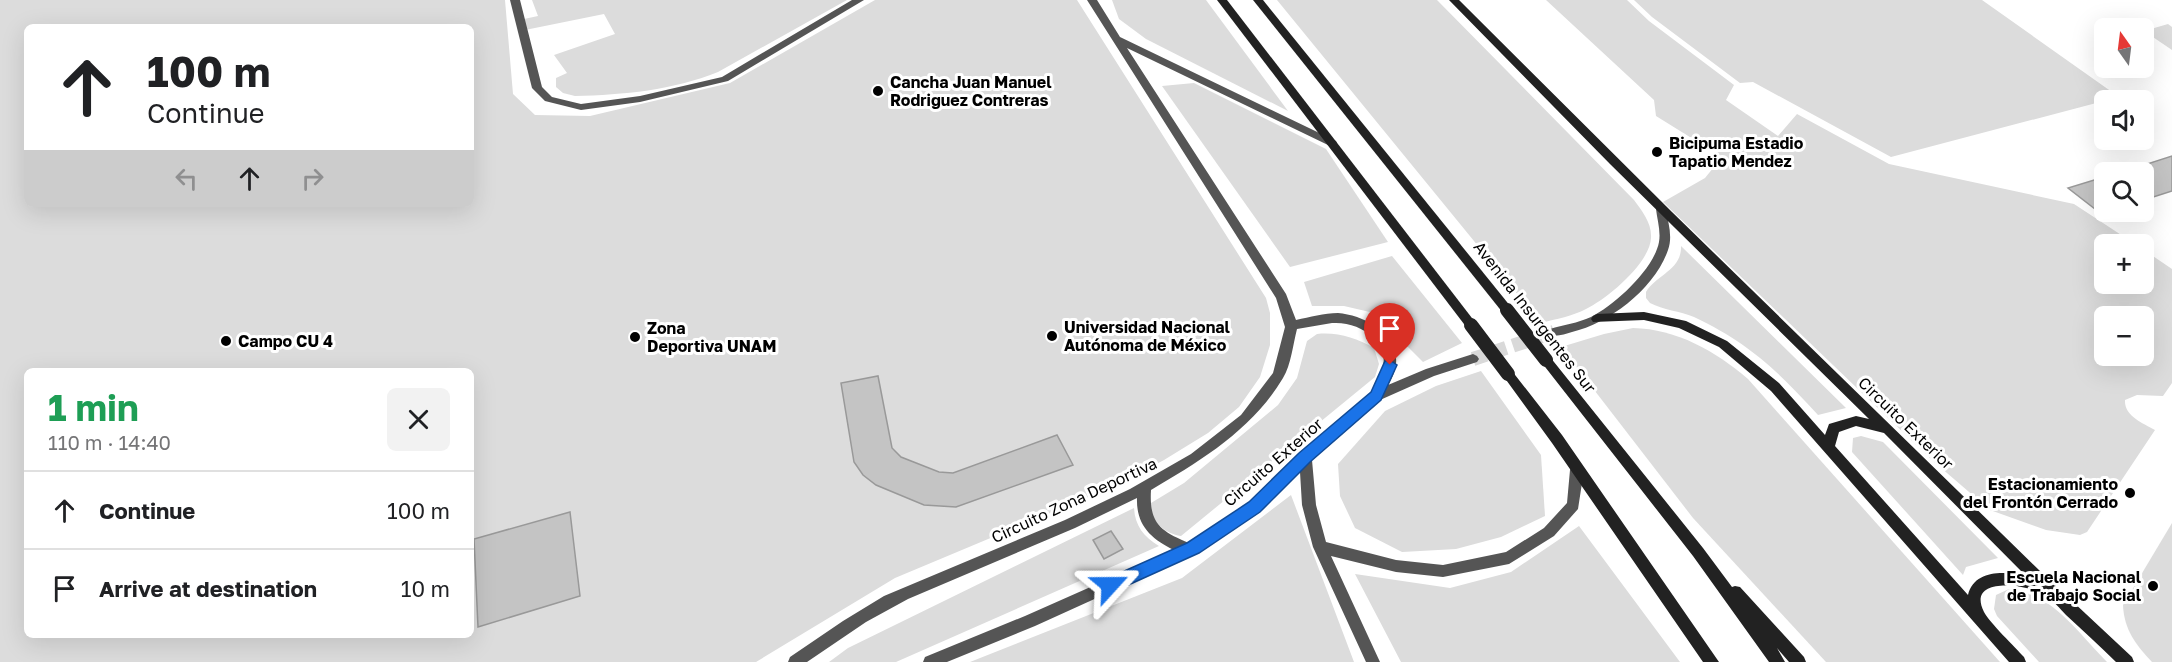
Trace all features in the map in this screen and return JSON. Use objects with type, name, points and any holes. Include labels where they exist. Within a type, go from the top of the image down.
[{"type":"main road","points":[[1222,0],[1557,439],[1712,662]]},
{"type":"main road","name":"Avenida Insurgentes Sur","points":[[1258,0],[1698,552],[1778,662]]},
{"type":"main road","name":"Circuito Exterior","points":[[1454,0],[1660,209],[1887,428],[2050,591],[2127,662]]},
{"type":"main road","points":[[1597,319],[1644,316],[1682,324],[1723,344],[1775,387],[2019,662]]},
{"type":"main road","points":[[1828,447],[1834,428],[1856,421],[1887,428]]},
{"type":"main road","points":[[1698,552],[1799,662]]},
{"type":"main road","points":[[1979,618],[1974,598],[1977,589],[1990,580],[2012,579],[2050,591]]},
{"type":"street","points":[[514,0],[537,88],[549,99],[581,107],[640,99],[725,79],[859,0]]},
{"type":"street","name":"Circuito Zona Deportiva","points":[[795,662],[854,621],[902,595],[1023,544],[1144,489],[1187,463],[1257,408],[1269,393],[1285,362],[1291,325],[1282,297],[1114,38],[1092,0]]},
{"type":"street","points":[[1114,38],[1332,143]]},
{"type":"street","points":[[1554,333],[1597,319],[1626,297],[1651,271],[1665,241],[1660,209]]},
{"type":"street","points":[[1291,325],[1337,318],[1358,322],[1376,333],[1388,348],[1390,357],[1387,373],[1376,396]]},
{"type":"street","name":"Circuito Exterior","points":[[930,662],[1030,621],[1189,550],[1254,507],[1305,458],[1376,396],[1430,372],[1473,359]]},
{"type":"street","points":[[1305,458],[1309,505],[1320,547],[1373,662]]},
{"type":"street","points":[[1320,547],[1348,556],[1396,566],[1443,571],[1509,558],[1549,532],[1573,505],[1577,470]]},
{"type":"street","points":[[1144,489],[1142,507],[1150,528],[1160,537],[1189,550]]},
{"type":"shaded area","name":"Zona Deportiva UNAM","points":[[0,0],[505,0],[513,94],[535,115],[590,116],[730,83],[875,0],[1077,0],[1266,298],[1270,313],[1270,345],[1260,377],[1239,407],[1208,433],[1164,460],[1115,486],[895,578],[756,662],[0,662]]},
{"type":"shaded area","points":[[532,0],[847,0],[718,72],[701,78],[648,90],[575,96],[563,93],[556,87],[556,78],[567,73],[554,55],[615,34],[604,14],[525,30],[524,19],[538,16]]},
{"type":"shaded area","points":[[1112,0],[1206,0],[1288,111],[1146,39],[1119,19]]},
{"type":"shaded area","points":[[1277,0],[1437,0],[1634,200],[1646,218],[1651,233],[1649,248],[1636,269],[1616,289],[1595,304],[1576,314],[1541,323]]},
{"type":"shaded area","points":[[1546,0],[1627,0],[1649,21],[1734,85],[1726,100],[1778,136],[1797,114],[1889,164],[2074,204],[2094,217],[2094,222],[2101,222],[2120,234],[2094,234],[2094,294],[2154,294],[2154,257],[2172,269],[2172,383],[2163,396],[2137,395],[2125,400],[2131,415],[2155,430],[2087,532],[2080,535],[2046,530],[1990,510],[1933,461],[1663,202],[1705,178],[1722,157],[1656,116],[1654,100]]},
{"type":"shaded area","points":[[1634,0],[1982,0],[2109,90],[2094,90],[2094,104],[1891,157],[1753,82],[1740,83],[1652,17]]},
{"type":"shaded area","points":[[2168,24],[2172,27],[2172,50],[2154,38],[2154,28]]},
{"type":"shaded area","points":[[1194,83],[1326,149],[1388,242],[1290,267],[1162,86]]},
{"type":"shaded area","points":[[1681,246],[1846,408],[1818,415],[1762,359],[1731,337],[1694,317],[1650,303],[1646,298],[1646,292],[1673,267],[1680,254]]},
{"type":"shaded area","points":[[1392,256],[1462,343],[1423,362],[1374,313],[1344,306],[1312,306],[1304,282]]},
{"type":"shaded area","points":[[1633,328],[1665,332],[1695,343],[1722,359],[1748,379],[2000,662],[1826,662],[1693,518],[1561,347]]},
{"type":"shaded area","points":[[1317,334],[1347,336],[1374,348],[1379,364],[1375,377],[1181,536],[1160,526],[1153,516],[1151,503],[1184,483],[1278,405],[1297,378],[1307,341]]},
{"type":"shaded area","points":[[1481,371],[1541,455],[1545,516],[1501,537],[1456,549],[1402,552],[1355,528],[1340,496],[1338,464],[1385,411],[1436,386]]},
{"type":"shaded area","points":[[1861,436],[1883,442],[1998,558],[1966,567],[1963,575],[1852,452],[1853,438]]},
{"type":"shaded area","points":[[1291,495],[1354,662],[970,662],[1182,578]]},
{"type":"shaded area","points":[[1134,508],[1141,530],[1159,546],[896,662],[829,662],[848,648]]},
{"type":"shaded area","name":"Escuela Nacional de Trabajo Social","points":[[2172,523],[2172,662],[2152,662],[2128,630],[2123,605]]},
{"type":"shaded area","points":[[1579,526],[1680,662],[1401,662],[1355,574],[1450,588],[1511,572]]},
{"type":"shaded area","points":[[2009,589],[2038,597],[2051,606],[2107,662],[2039,662],[1997,616],[1994,609],[1996,595]]},
{"type":"building","points":[[2172,156],[2172,191],[2154,197],[2154,162]]},
{"type":"building","points":[[2094,180],[2094,208],[2068,188]]},
{"type":"building","points":[[878,376],[892,448],[901,457],[939,472],[953,473],[1057,435],[1073,465],[956,507],[924,505],[876,485],[863,475],[854,462],[841,383]]},
{"type":"building","points":[[570,512],[580,596],[478,627],[474,539]]},
{"type":"building","points":[[1111,531],[1123,549],[1104,559],[1093,540]]},
{"type":"tunnel","points":[[1473,359],[1554,332]]},
{"type":"place","name":"Cancha Juan Manuel Rodriguez Contreras","points":[[878,91]]},
{"type":"place","name":"Bicipuma Estadio Tapatio Mendez","points":[[1657,152]]},
{"type":"place","name":"Universidad Nacional Autónoma de México","points":[[1052,336]]},
{"type":"place","name":"Zona Deportiva UNAM","points":[[635,337]]},
{"type":"place","name":"Campo CU 4","points":[[226,341]]},
{"type":"place","name":"Estacionamiento del Frontón Cerrado","points":[[2130,493]]},
{"type":"place","name":"Escuela Nacional de Trabajo Social","points":[[2153,586]]},
{"type":"route","points":[[1110,585],[1193,548],[1254,507],[1305,458],[1376,396],[1390,365]]}]
